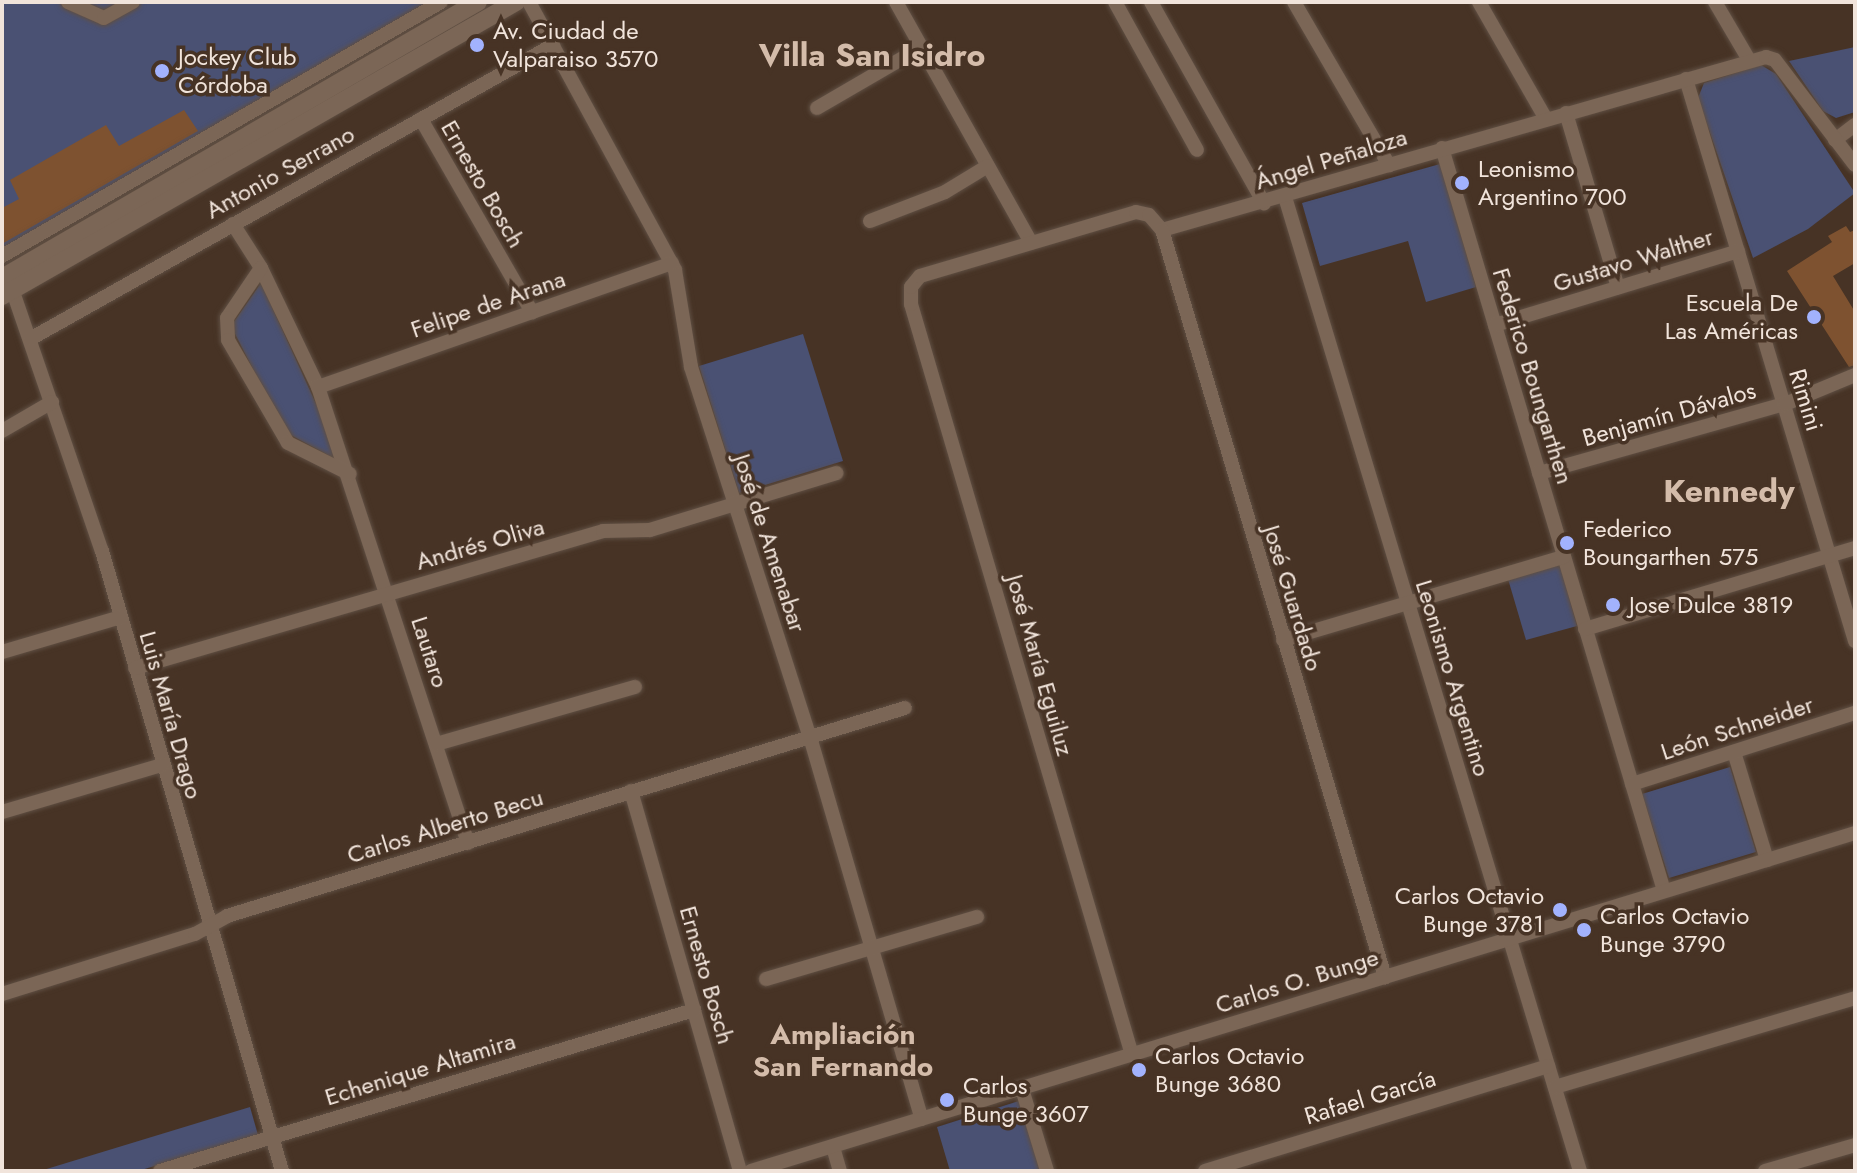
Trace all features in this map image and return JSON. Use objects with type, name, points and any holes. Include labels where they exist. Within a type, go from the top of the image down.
[{"type":"main road","points":[[6,285],[478,2]]},
{"type":"main road","points":[[6,285],[516,2]]},
{"type":"street","points":[[68,2],[104,18],[133,2]]},
{"type":"street","points":[[2,256],[441,2]]},
{"type":"street","name":"José de Amenabar","points":[[529,2],[672,263],[685,344],[810,737],[922,1119]]},
{"type":"street","points":[[896,2],[1031,243],[1136,212],[1149,215],[1162,230]]},
{"type":"street","points":[[1115,2],[1197,150]]},
{"type":"street","points":[[1151,2],[1264,203]]},
{"type":"street","points":[[1294,2],[1389,165]]},
{"type":"street","points":[[1479,2],[1546,119]]},
{"type":"street","points":[[1715,2],[1749,60]]},
{"type":"street","name":"Antonio Serrano","points":[[30,339],[553,45]]},
{"type":"street","points":[[817,108],[922,47]]},
{"type":"street","name":"Ángel Peñaloza","points":[[1162,230],[1285,197],[1442,148],[1749,60],[1775,60],[1835,140]]},
{"type":"street","name":"Rimini","points":[[1686,79],[1855,641]]},
{"type":"street","points":[[1566,113],[1618,287]]},
{"type":"street","name":"Ernesto Bosch","points":[[421,119],[532,312]]},
{"type":"street","points":[[1855,125],[1835,140],[1855,165]]},
{"type":"street","name":"Federico Boungarthen","points":[[1442,148],[1664,891]]},
{"type":"street","points":[[870,221],[945,192],[988,166]]},
{"type":"street","name":"Leonismo Argentino","points":[[1285,197],[1580,1171]]},
{"type":"street","name":"Lautaro","points":[[233,224],[261,268],[318,387],[350,474],[468,843]]},
{"type":"street","name":"José Guardado","points":[[1162,230],[1385,977]]},
{"type":"street","name":"José María Eguiluz","points":[[1031,243],[920,276],[911,287],[915,319],[1132,1055]]},
{"type":"street","name":"Gustavo Walther","points":[[1495,325],[1738,251]]},
{"type":"street","name":"Felipe de Arana","points":[[318,387],[672,263]]},
{"type":"street","points":[[261,268],[227,318],[228,340],[288,443],[350,474]]},
{"type":"street","name":"Luis María Drago","points":[[6,285],[30,339],[52,402],[121,617],[208,926],[282,1171]]},
{"type":"street","name":"Benjamín Dávalos","points":[[1539,473],[1785,404],[1855,375]]},
{"type":"street","points":[[2,431],[52,402]]},
{"type":"street","name":"Andrés Oliva","points":[[135,668],[603,531],[650,530],[837,473]]},
{"type":"street","points":[[1585,629],[1855,548]]},
{"type":"street","points":[[1283,640],[1564,557]]},
{"type":"street","points":[[2,652],[121,617]]},
{"type":"street","points":[[436,744],[635,687]]},
{"type":"street","name":"Carlos Alberto Becu","points":[[2,994],[631,791],[905,708]]},
{"type":"street","name":"León Schneider","points":[[1632,784],[1855,713]]},
{"type":"street","points":[[1734,752],[1767,860]]},
{"type":"street","points":[[2,812],[162,765]]},
{"type":"street","name":"Ernesto Bosch","points":[[631,791],[740,1171]]},
{"type":"street","name":"Carlos O. Bunge","points":[[751,1171],[1855,833]]},
{"type":"street","points":[[766,979],[977,917]]},
{"type":"street","points":[[1555,1087],[1855,998]]},
{"type":"street","name":"Echenique Altamira","points":[[160,1171],[694,1010]]},
{"type":"street","name":"Rafael García","points":[[1205,1171],[1548,1066]]},
{"type":"street","points":[[1022,1089],[1047,1171]]},
{"type":"street","points":[[1765,1171],[1855,1145]]},
{"type":"street","points":[[833,1147],[840,1171]]},
{"type":"shaded area","name":"Jockey Club Córdoba","points":[[2,2],[442,2],[2,255]]},
{"type":"shaded area","points":[[1855,47],[1855,112],[1836,118],[1823,111],[1789,61]]},
{"type":"shaded area","points":[[1761,65],[1776,74],[1855,193],[1808,229],[1753,258],[1698,98],[1704,83]]},
{"type":"shaded area","points":[[1440,164],[1476,287],[1426,302],[1408,241],[1320,266],[1302,203]]},
{"type":"shaded area","points":[[261,283],[343,463],[285,432],[231,326]]},
{"type":"shaded area","points":[[803,334],[843,461],[739,493],[699,366]]},
{"type":"shaded area","points":[[1560,565],[1577,626],[1526,640],[1508,579]]},
{"type":"shaded area","points":[[1730,767],[1756,852],[1669,878],[1642,794]]},
{"type":"shaded area","points":[[1019,1101],[1040,1171],[950,1171],[937,1127]]},
{"type":"shaded area","points":[[250,1107],[258,1135],[138,1171],[40,1171]]},
{"type":"building","points":[[184,110],[198,131],[2,244],[2,208],[19,199],[10,180],[106,125],[119,146]]},
{"type":"building","points":[[1846,226],[1850,232],[1855,230],[1855,263],[1833,276],[1855,312],[1855,365],[1849,367],[1787,271],[1832,242],[1828,236]]},
{"type":"place","name":"Av. Ciudad de Valparaiso 3570","points":[[477,45]]},
{"type":"place","name":"Jockey Club Córdoba","points":[[162,71]]},
{"type":"place","name":"Leonismo Argentino 700","points":[[1462,183]]},
{"type":"place","name":"Escuela De Las Américas","points":[[1814,317]]},
{"type":"place","name":"Federico Boungarthen 575","points":[[1567,543]]},
{"type":"place","name":"Jose Dulce 3819","points":[[1613,605]]},
{"type":"place","name":"Carlos Octavio Bunge 3781","points":[[1560,910]]},
{"type":"place","name":"Carlos Octavio Bunge 3790","points":[[1584,930]]},
{"type":"place","name":"Carlos Octavio Bunge 3680","points":[[1139,1070]]},
{"type":"place","name":"Carlos Bunge 3607","points":[[947,1100]]},
{"type":"district","name":"Villa San Isidro","points":[[872,55]]},
{"type":"district","name":"Kennedy","points":[[1729,491]]},
{"type":"district","name":"Ampliación San Fernando","points":[[843,1051]]}]
